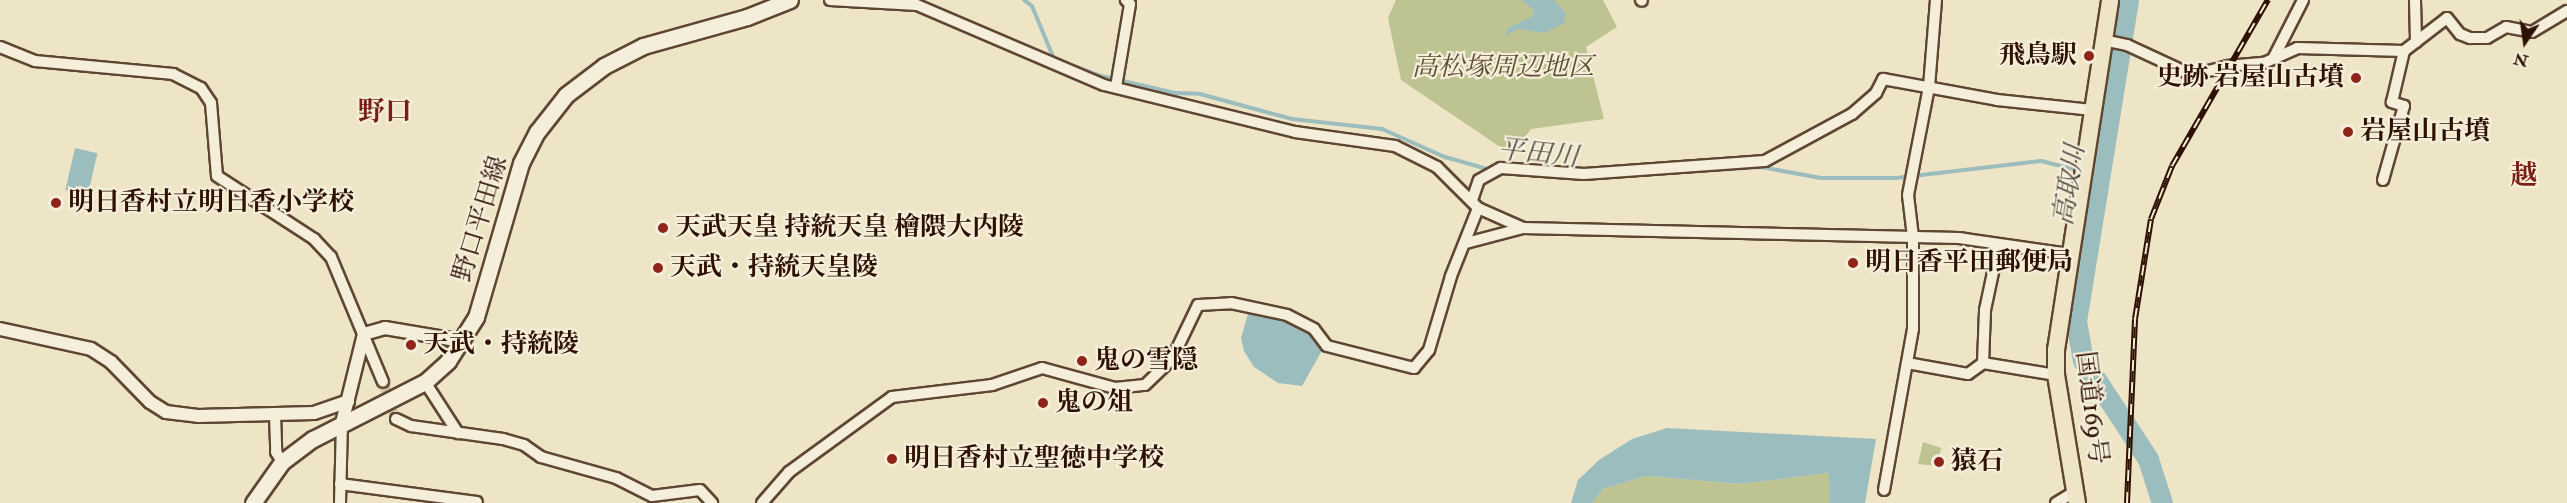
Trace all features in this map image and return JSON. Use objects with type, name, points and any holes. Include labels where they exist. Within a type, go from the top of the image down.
[{"type":"highway","name":"国道169号","points":[[2076,497],[2056,375],[2057,334],[2110,0]]},
{"type":"main road","name":"野口平田線","points":[[253,503],[282,462],[342,423],[425,382],[448,361],[476,317],[520,163],[537,132],[566,95],[603,66],[643,46],[747,17],[790,0]]},
{"type":"street","points":[[830,0],[915,3],[1066,71],[1117,82],[1295,132],[1395,146],[1437,167],[1475,204],[1522,228]]},
{"type":"street","points":[[1117,82],[1130,4],[1126,0]]},
{"type":"street","points":[[1884,490],[1913,329],[1913,237],[1909,186],[1929,87],[1936,0]]},
{"type":"street","points":[[2274,57],[2303,0]]},
{"type":"street","points":[[2415,0],[2416,42]]},
{"type":"street","points":[[2103,40],[2127,45],[2192,75],[2227,66],[2264,63],[2303,47],[2404,51],[2441,19],[2451,20],[2464,37],[2487,38],[2506,27],[2532,32],[2567,11]]},
{"type":"street","points":[[0,47],[35,62],[173,74],[201,88],[211,103],[217,176],[314,239],[325,251],[346,287],[383,382]]},
{"type":"street","points":[[2383,180],[2404,106],[2392,102],[2404,51]]},
{"type":"street","points":[[762,503],[789,472],[892,397],[992,385],[1042,368],[1115,388],[1145,385],[1172,359],[1198,305],[1231,303],[1287,315],[1314,329],[1327,346],[1414,368],[1429,350],[1451,276],[1466,243],[1485,174],[1501,168],[1584,174],[1766,161],[1852,114],[1876,93],[1883,79],[1997,100],[2092,110]]},
{"type":"street","points":[[1466,243],[1522,228],[1913,237],[1999,244],[2069,254]]},
{"type":"street","points":[[1983,363],[1985,310],[1999,244]]},
{"type":"street","points":[[0,328],[91,349],[111,362],[150,402],[166,412],[314,414],[348,401]]},
{"type":"street","points":[[364,334],[385,328],[462,341]]},
{"type":"street","points":[[340,503],[342,423],[364,334]]},
{"type":"street","points":[[1907,363],[1968,374],[1983,363],[2056,375]]},
{"type":"street","points":[[425,382],[458,433]]},
{"type":"street","points":[[275,415],[276,452],[282,462]]},
{"type":"street","points":[[396,419],[524,445],[541,457],[616,478],[652,496],[700,490],[712,503]]},
{"type":"street","points":[[340,484],[477,501]]},
{"type":"street","points":[[2056,503],[2076,497]]},
{"type":"green space","name":"高松塚周辺地区","points":[[1396,0],[1603,0],[1617,27],[1586,47],[1604,119],[1531,129],[1512,155],[1401,80],[1388,18]]},
{"type":"green space","points":[[1923,442],[1941,448],[1937,466],[1918,464]]},
{"type":"green space","points":[[1829,473],[1829,503],[1592,503],[1603,489],[1646,476],[1741,484]]},
{"type":"water","points":[[1521,0],[1554,0],[1566,13],[1564,23],[1545,33],[1517,29],[1505,36],[1508,28],[1533,16],[1533,9]]},
{"type":"water","points":[[75,148],[97,153],[88,195],[65,190]]},
{"type":"water","points":[[1249,310],[1298,324],[1324,347],[1302,386],[1278,383],[1254,367],[1244,351],[1241,338]]},
{"type":"water","points":[[1667,428],[1876,439],[1865,503],[1829,503],[1829,473],[1741,484],[1646,476],[1603,489],[1592,503],[1571,503],[1578,480],[1599,460],[1632,439]]},
{"type":"waterway","name":"平田川","points":[[1024,0],[1032,6],[1054,59],[1101,76],[1175,93],[1200,94],[1292,119],[1382,129],[1445,157],[1491,170]]},
{"type":"waterway","name":"高取川","points":[[2128,0],[2076,321],[2083,360],[2148,459],[2162,503]]},
{"type":"waterway","name":"平田川","points":[[1669,173],[1761,167],[1821,178],[1896,178],[2041,161],[2081,171]]},
{"type":"waterway","name":"平田川","points":[[1504,173],[1580,179]]},
{"type":"waterway","name":"平田川","points":[[2088,173],[2098,175]]},
{"type":"tunnel","points":[[383,382],[396,419]]},
{"type":"railway","points":[[2127,503],[2135,319],[2151,219],[2172,166],[2268,0]]},
{"type":"place","name":"飛鳥駅","points":[[2089,56]]},
{"type":"place","name":"史跡 岩屋山古墳","points":[[2356,78]]},
{"type":"place","name":"岩屋山古墳","points":[[2348,132]]},
{"type":"place","name":"明日香村立明日香小学校","points":[[56,203]]},
{"type":"place","name":"天武天皇 持統天皇 檜隈大内陵","points":[[663,228]]},
{"type":"place","name":"明日香平田郵便局","points":[[1853,263]]},
{"type":"place","name":"天武・持統天皇陵","points":[[658,268]]},
{"type":"place","name":"天武・持統陵","points":[[411,345]]},
{"type":"place","name":"鬼の雪隠","points":[[1082,361]]},
{"type":"place","name":"鬼の俎","points":[[1043,403]]},
{"type":"place","name":"明日香村立聖徳中学校","points":[[892,459]]},
{"type":"place","name":"猿石","points":[[1939,462]]},
{"type":"district","name":"野口","points":[[385,112]]},
{"type":"district","name":"越","points":[[2524,176]]}]
